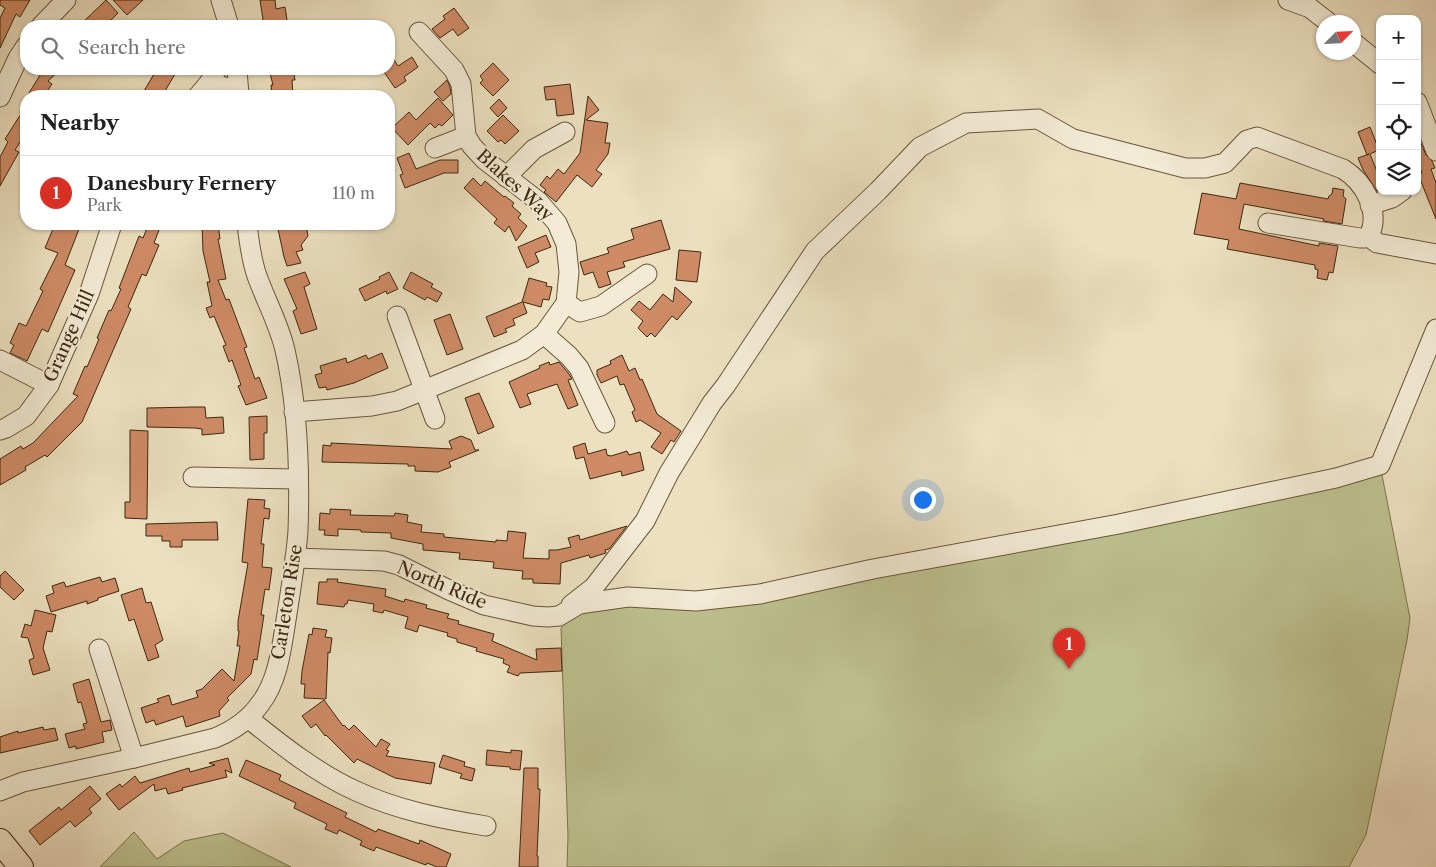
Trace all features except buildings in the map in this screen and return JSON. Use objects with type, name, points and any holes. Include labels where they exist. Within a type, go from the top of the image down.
[{"type":"main road","points":[[0,841],[21,867]]},
{"type":"street","points":[[46,20],[66,0]]},
{"type":"street","points":[[221,0],[227,20]]},
{"type":"street","points":[[1288,0],[1310,8],[1319,15]]},
{"type":"street","name":"Blakes Way","points":[[294,412],[372,406],[397,401],[522,350],[544,334],[566,303],[569,272],[566,244],[556,223],[538,201],[485,160],[466,136],[461,84],[454,70],[419,32]]},
{"type":"street","points":[[1361,49],[1376,61]]},
{"type":"street","points":[[0,97],[20,55]]},
{"type":"street","points":[[238,75],[239,90]]},
{"type":"street","points":[[208,83],[228,90]]},
{"type":"street","points":[[1418,105],[1436,152]]},
{"type":"street","points":[[559,616],[594,587],[645,521],[669,473],[712,403],[815,251],[878,192],[920,147],[966,123],[1038,119],[1073,139],[1185,168],[1205,168],[1226,163],[1247,140],[1257,137],[1348,172],[1362,187],[1374,219],[1372,230],[1368,236],[1360,238],[1268,223]]},
{"type":"street","points":[[506,177],[534,149],[565,132]]},
{"type":"street","points":[[435,148],[466,136]]},
{"type":"street","points":[[1370,205],[1396,195]]},
{"type":"street","name":"Grange Hill","points":[[0,430],[26,416],[49,384],[89,294],[110,230]]},
{"type":"street","name":"Carleton Rise","points":[[0,791],[23,782],[215,738],[227,733],[248,718],[261,704],[271,684],[278,661],[298,531],[297,437],[285,350],[256,274],[248,230]]},
{"type":"street","points":[[1368,236],[1377,243],[1436,254]]},
{"type":"street","points":[[566,303],[580,312],[601,306],[647,274]]},
{"type":"street","points":[[397,316],[435,419]]},
{"type":"street","points":[[559,616],[579,604],[628,597],[696,601],[760,594],[873,569],[1119,524],[1336,478],[1380,465],[1436,329]]},
{"type":"street","points":[[544,334],[569,356],[579,368],[605,424]]},
{"type":"street","points":[[0,360],[49,384]]},
{"type":"street","points":[[193,477],[298,479]]},
{"type":"street","name":"North Ride","points":[[295,558],[384,560],[399,565],[484,605],[533,616],[559,616]]},
{"type":"street","points":[[99,649],[134,758]]},
{"type":"street","points":[[248,718],[322,772],[355,791],[431,817],[486,826]]},
{"type":"green space","points":[[1380,465],[1410,618],[1366,835],[1349,867],[567,867],[568,837],[561,628],[579,604],[696,601]]},
{"type":"green space","points":[[134,832],[157,859],[184,841],[223,833],[291,867],[100,867]]},
{"type":"place","name":"Danesbury Fernery","points":[[1069,669]]}]
